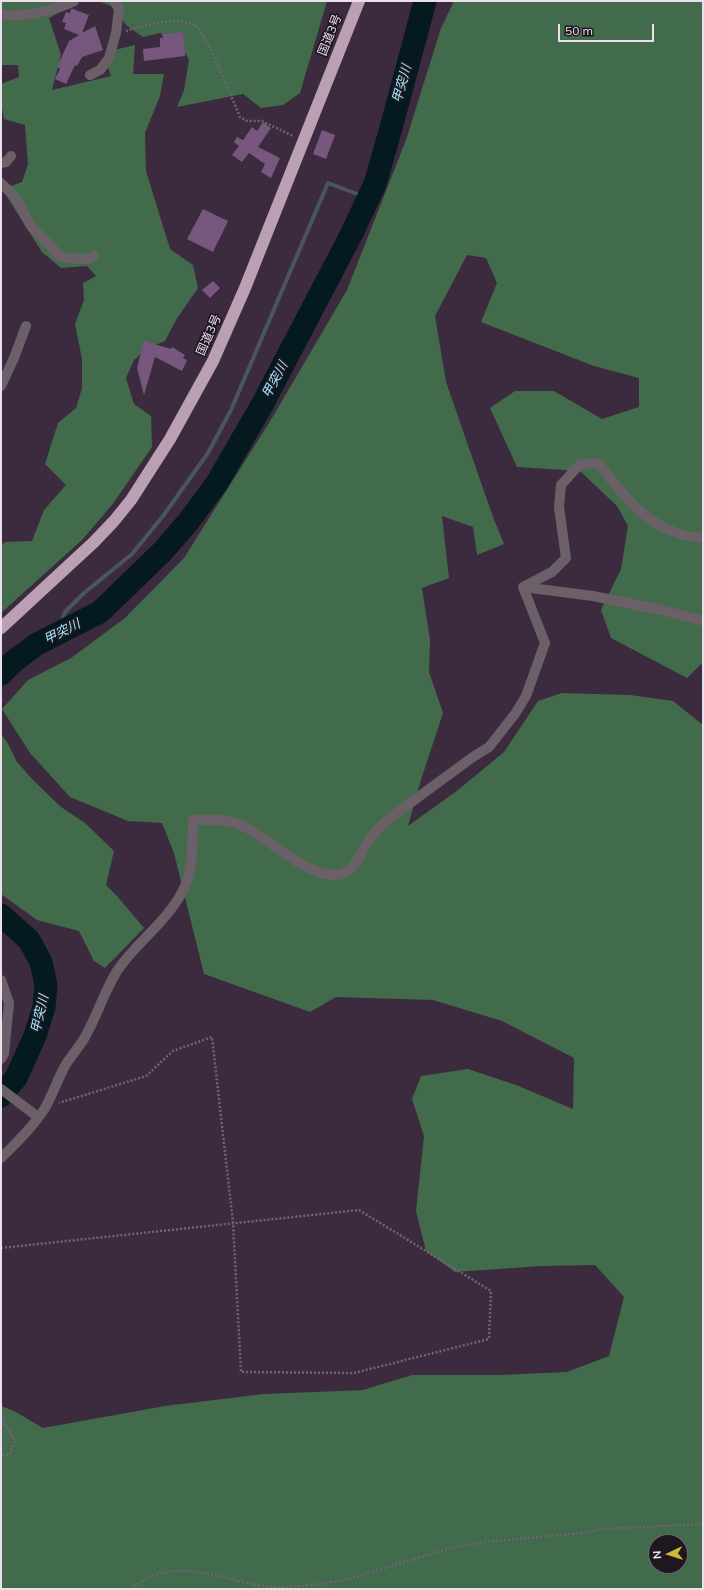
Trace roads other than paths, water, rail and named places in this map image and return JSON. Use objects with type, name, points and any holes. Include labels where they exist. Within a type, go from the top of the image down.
[{"type":"highway","name":"国道3号","points":[[1,628],[94,542],[114,521],[130,500],[170,439],[213,361],[245,288],[302,141],[359,1]]},
{"type":"street","points":[[1,15],[11,16],[61,7],[74,1]]},
{"type":"street","points":[[90,75],[100,70],[109,58],[116,33],[119,9],[115,1]]},
{"type":"street","points":[[1,163],[6,162],[12,156]]},
{"type":"street","points":[[1,183],[15,197],[31,226],[61,257],[82,259],[94,256]]},
{"type":"street","points":[[1,386],[14,358],[26,326]]},
{"type":"street","points":[[523,587],[552,572],[566,558],[559,507],[561,485],[580,464],[598,463],[642,514],[659,525],[679,535],[703,538]]},
{"type":"street","points":[[523,587],[593,596],[666,611],[703,621]]},
{"type":"street","points":[[1,1158],[16,1144],[45,1108],[67,1063],[85,1037],[117,972],[130,953],[169,912],[185,886],[191,864],[193,820],[229,821],[244,826],[262,836],[284,854],[314,870],[332,876],[345,873],[354,865],[369,840],[385,822],[473,757],[489,747],[515,714],[526,696],[545,643],[523,587]]},
{"type":"street","points":[[1,980],[9,1003],[4,1054],[1,1059]]},
{"type":"street","points":[[1,1089],[38,1117]]},
{"type":"waterway","name":"甲突川","points":[[1,674],[14,661],[37,644],[100,612],[163,551],[188,522],[217,483],[262,405],[351,235],[375,184],[425,1]]},
{"type":"waterway","points":[[63,632],[63,618],[65,612],[84,593],[132,554],[163,516],[208,453],[231,410],[328,183],[368,198]]},
{"type":"waterway","name":"甲突川","points":[[1,915],[29,940],[41,962],[46,985],[44,1007],[35,1036],[16,1078],[1,1096]]}]
